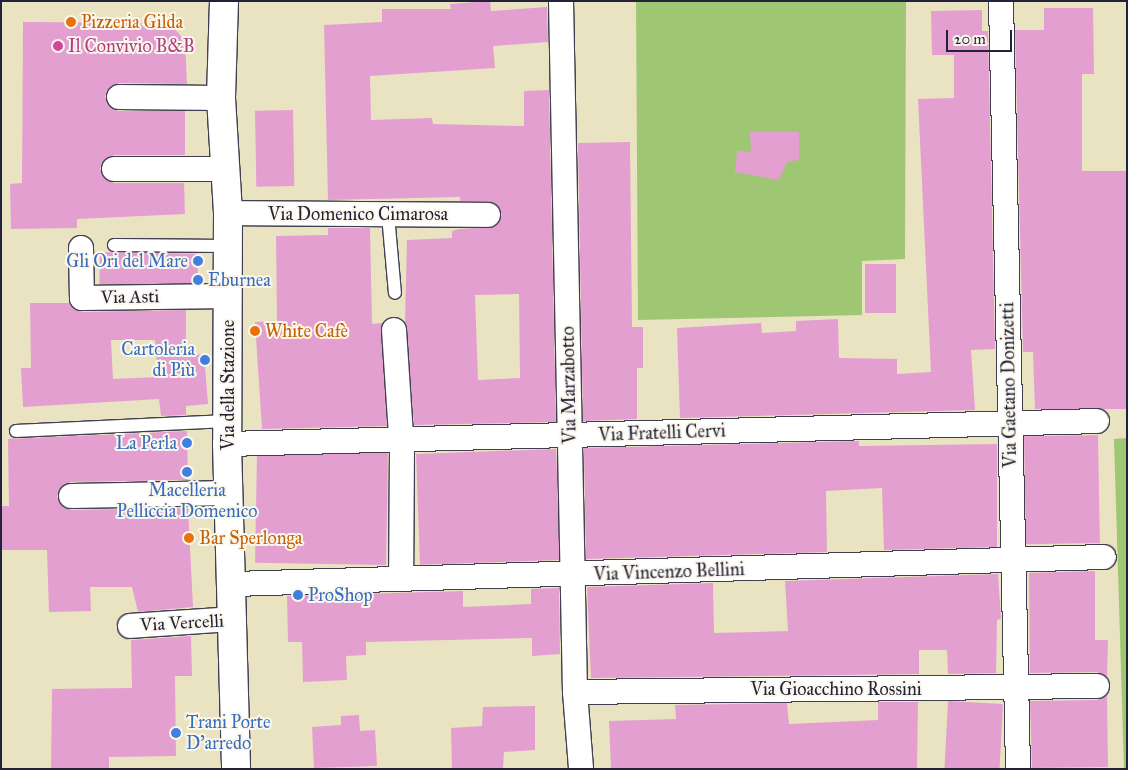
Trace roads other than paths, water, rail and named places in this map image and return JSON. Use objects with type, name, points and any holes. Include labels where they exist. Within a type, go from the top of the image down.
[{"type":"street","name":"Via della Stazione","points":[[224,1],[221,98],[222,169],[228,213],[227,433],[234,584],[236,769]]},
{"type":"street","name":"Via Marzabotto","points":[[561,1],[575,692],[581,769]]},
{"type":"street","name":"Via Gaetano Donizetti","points":[[1001,1],[1008,424],[1019,688],[1018,769]]},
{"type":"street","points":[[119,97],[221,98]]},
{"type":"street","points":[[114,170],[222,169]]},
{"type":"street","name":"Via Domenico Cimarosa","points":[[228,213],[488,216]]},
{"type":"street","name":"Via Asti","points":[[81,248],[82,298],[228,296]]},
{"type":"street","points":[[394,330],[401,441],[401,579]]},
{"type":"street","name":"Via Fratelli Cervi","points":[[227,433],[401,441],[1098,420]]},
{"type":"street","points":[[71,496],[230,493]]},
{"type":"street","name":"Via Vincenzo Bellini","points":[[234,584],[574,576],[1014,559],[1104,558]]},
{"type":"street","name":"Via Vercelli","points":[[130,626],[234,619]]},
{"type":"street","name":"Via Gioacchino Rossini","points":[[575,692],[1098,686]]},
{"type":"lane","points":[[388,215],[395,294]]},
{"type":"lane","points":[[114,245],[227,246]]},
{"type":"lane","points":[[16,430],[227,433]]},
{"type":"place","name":"Pizzeria Gilda","points":[[71,22]]},
{"type":"place","name":"Il Convivio B&B","points":[[58,46]]},
{"type":"place","name":"Gli Ori del Mare","points":[[198,261]]},
{"type":"place","name":"Eburnea","points":[[198,280]]},
{"type":"place","name":"White Cafè","points":[[255,331]]},
{"type":"place","name":"Cartoleria di Più","points":[[205,360]]},
{"type":"place","name":"La Perla","points":[[187,443]]},
{"type":"place","name":"Macelleria Pelliccia Domenico","points":[[187,472]]},
{"type":"place","name":"Bar Sperlonga","points":[[189,538]]},
{"type":"place","name":"ProShop","points":[[298,595]]},
{"type":"place","name":"Trani Porte D'arredo","points":[[176,733]]}]
